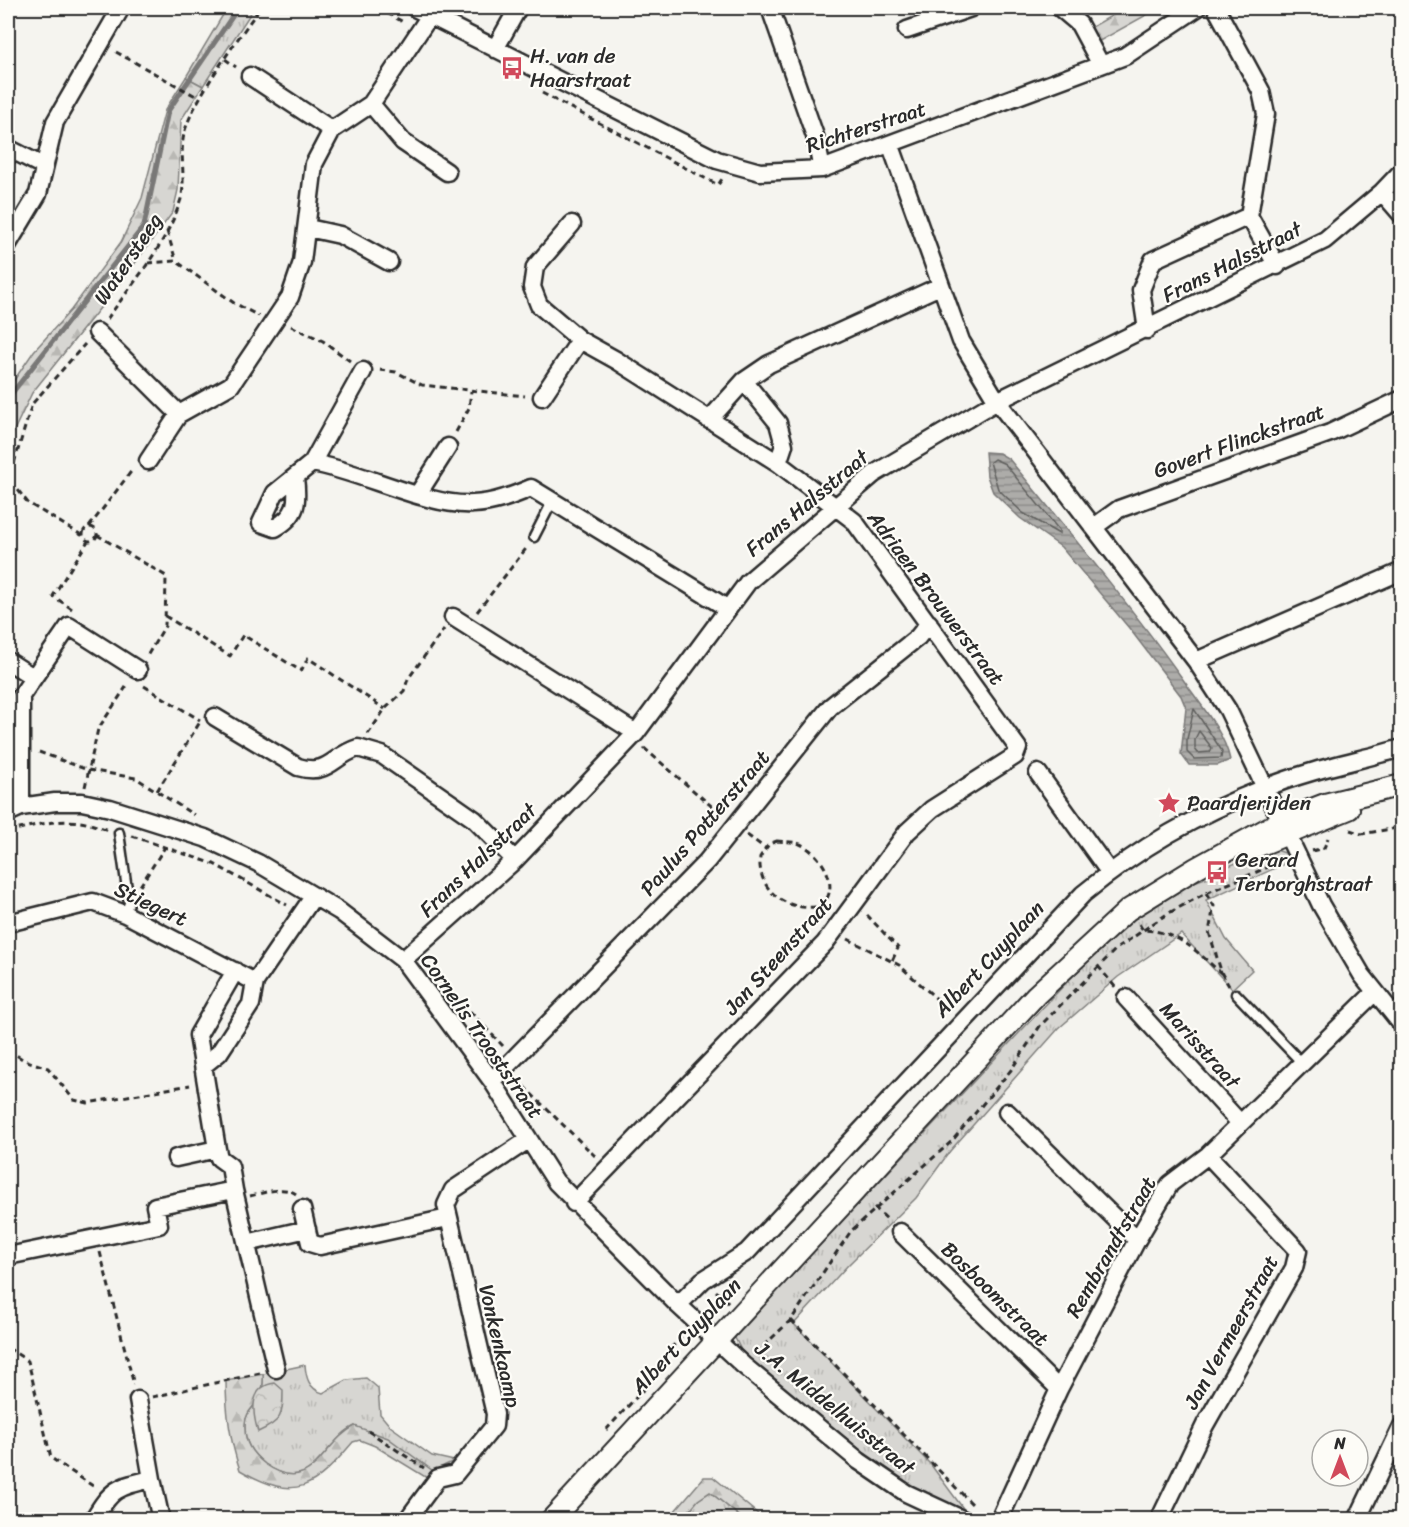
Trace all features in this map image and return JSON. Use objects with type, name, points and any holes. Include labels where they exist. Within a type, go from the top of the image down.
[{"type":"street","points":[[8,244],[38,194],[55,122],[121,8]]},
{"type":"street","points":[[495,49],[518,8]]},
{"type":"street","points":[[770,8],[815,136],[822,169]]},
{"type":"street","points":[[907,30],[947,11],[971,8]]},
{"type":"street","points":[[1060,8],[1079,24],[1101,65]]},
{"type":"street","name":"Richterstraat","points":[[421,18],[495,49],[730,164],[760,172],[822,169],[891,146],[1101,65],[1139,47],[1197,8]]},
{"type":"street","points":[[1216,8],[1261,91],[1266,114],[1249,216],[1277,266]]},
{"type":"street","points":[[148,461],[179,414],[231,386],[290,297],[302,262],[308,228],[314,164],[332,130],[371,104],[421,18]]},
{"type":"street","points":[[250,76],[332,130]]},
{"type":"street","points":[[371,104],[403,142],[447,172]]},
{"type":"street","points":[[891,146],[961,341],[997,401],[1196,661],[1228,710],[1321,905],[1375,992],[1401,1024]]},
{"type":"street","points":[[8,148],[43,166]]},
{"type":"street","name":"Frans Halsstraat","points":[[403,960],[515,860],[633,735],[748,582],[874,474],[997,401],[1147,330],[1325,240],[1382,192],[1401,171]]},
{"type":"street","points":[[1382,192],[1401,215]]},
{"type":"street","points":[[1147,330],[1142,290],[1153,260],[1249,216]]},
{"type":"street","name":"Adriaen Brouwerstraat","points":[[572,224],[535,267],[532,286],[539,305],[580,340],[616,360],[777,463],[854,521],[1018,748]]},
{"type":"street","points":[[308,228],[340,235],[388,262]]},
{"type":"street","points":[[709,420],[744,381],[769,364],[940,286]]},
{"type":"street","points":[[97,332],[179,414]]},
{"type":"street","points":[[542,397],[580,340]]},
{"type":"street","points":[[295,477],[312,464],[363,372]]},
{"type":"street","points":[[744,381],[778,423],[784,445],[777,463]]},
{"type":"street","name":"Govert Flinckstraat","points":[[1094,527],[1119,509],[1330,433],[1401,399]]},
{"type":"street","points":[[418,494],[448,447]]},
{"type":"street","points":[[312,464],[334,467],[418,494],[471,504],[500,500],[531,488],[727,608]]},
{"type":"street","points":[[1196,661],[1401,571]]},
{"type":"street","points":[[459,621],[633,735]]},
{"type":"street","name":"Paulus Potterstraat","points":[[492,1081],[707,861],[831,707],[918,637],[929,623]]},
{"type":"street","points":[[69,626],[140,678]]},
{"type":"street","name":"Cornelis Trooststraat","points":[[69,626],[21,696],[14,719],[21,745],[14,810],[82,802],[110,808],[205,838],[258,864],[339,911],[403,960],[492,1081],[528,1140],[574,1203],[716,1339]]},
{"type":"street","points":[[8,661],[33,677]]},
{"type":"street","points":[[208,718],[298,768],[313,772],[325,768],[358,748],[382,755],[474,819],[515,860]]},
{"type":"street","name":"Jan Steenstraat","points":[[574,1203],[834,932],[907,832],[932,809],[1015,756],[1018,748]]},
{"type":"street","name":"Albert Cuyplaan","points":[[678,1305],[703,1280],[747,1252],[1083,894],[1110,873],[1167,832],[1266,787],[1401,748]]},
{"type":"street","points":[[1038,773],[1110,873]]},
{"type":"street","name":"Albert Cuyplaan","points":[[551,1520],[1036,995],[1128,910],[1196,868],[1285,828],[1325,804],[1401,786]]},
{"type":"street","points":[[204,1065],[219,1053],[251,1004],[255,982],[313,897]]},
{"type":"street","name":"Stiegert","points":[[8,923],[93,902],[127,908],[255,982]]},
{"type":"street","points":[[235,971],[198,1035],[219,1158],[230,1166],[276,1370]]},
{"type":"street","name":"Rembrandtstraat","points":[[999,1520],[1059,1389],[1137,1240],[1170,1184],[1208,1155],[1375,992]]},
{"type":"street","name":"Marisstraat","points":[[1126,998],[1240,1123]]},
{"type":"street","points":[[1006,1112],[1137,1240]]},
{"type":"street","name":"Vonkenkaamp","points":[[407,1520],[438,1478],[455,1474],[494,1426],[495,1414],[446,1205],[453,1190],[528,1140]]},
{"type":"street","points":[[176,1158],[217,1149]]},
{"type":"street","name":"Jan Vermeerstraat","points":[[1159,1520],[1205,1425],[1294,1268],[1298,1251],[1208,1155]]},
{"type":"street","points":[[8,1256],[159,1225],[155,1206],[235,1194]]},
{"type":"street","points":[[302,1209],[310,1243],[320,1246],[448,1218]]},
{"type":"street","points":[[247,1244],[307,1229]]},
{"type":"street","name":"Bosboomstraat","points":[[900,1232],[1059,1389]]},
{"type":"street","name":"J.A. Middelhuisstraat","points":[[716,1339],[743,1365],[882,1476],[906,1493],[964,1520]]},
{"type":"street","points":[[138,1400],[161,1520]]},
{"type":"street","points":[[1357,1520],[1401,1425]]},
{"type":"street","points":[[93,1520],[118,1487],[152,1479]]},
{"type":"lane","points":[[534,537],[554,500]]},
{"type":"lane","points":[[119,833],[127,908]]},
{"type":"lane","points":[[1236,994],[1302,1063]]},
{"type":"path","name":"Watersteeg","points":[[8,485],[8,475],[32,404],[97,332],[167,231],[182,199],[181,160],[184,131],[201,99],[260,8]]},
{"type":"path","points":[[378,8],[421,18]]},
{"type":"path","points":[[101,44],[201,99]]},
{"type":"path","points":[[537,90],[718,185],[730,164]]},
{"type":"path","points":[[167,231],[176,261],[234,303],[256,315],[275,320],[323,341],[363,372],[396,372],[422,386],[542,397]]},
{"type":"path","points":[[147,263],[176,261]]},
{"type":"path","points":[[448,447],[469,408],[471,391]]},
{"type":"path","points":[[82,536],[83,531],[89,527],[130,470],[148,461]]},
{"type":"path","points":[[8,485],[18,490],[28,503],[88,541],[94,541],[97,535],[96,530],[89,527]]},
{"type":"path","points":[[358,748],[385,709],[404,691],[408,679],[534,537]]},
{"type":"path","points":[[69,626],[78,613],[53,596],[88,541]]},
{"type":"path","points":[[165,616],[230,656],[243,635],[301,671],[308,658],[385,709]]},
{"type":"path","points":[[140,678],[208,718],[157,791]]},
{"type":"path","points":[[633,735],[735,826]]},
{"type":"path","points":[[21,745],[88,770],[136,778],[206,823],[205,838]]},
{"type":"path","points":[[8,832],[66,821],[82,822],[214,864],[301,914]]},
{"type":"path","points":[[1345,828],[1362,834],[1401,826]]},
{"type":"path","points":[[743,1365],[791,1320],[850,1231],[952,1141],[1011,1070],[1040,1026],[1098,966],[1143,930],[1206,893],[1297,855],[1324,848],[1328,838]]},
{"type":"path","points":[[777,841],[796,843],[811,851],[822,864],[829,878],[830,891],[827,900],[821,906],[800,908],[787,904],[773,895],[765,884],[761,869],[760,856],[765,848],[777,841]]},
{"type":"path","points":[[127,908],[165,847]]},
{"type":"path","points":[[1206,893],[1214,906],[1209,932],[1222,974]]},
{"type":"path","points":[[855,903],[898,948],[892,961]]},
{"type":"path","points":[[1143,930],[1159,930],[1184,941],[1203,955],[1222,974],[1236,994]]},
{"type":"path","points":[[834,932],[892,961],[962,1022]]},
{"type":"path","points":[[1098,966],[1126,998]]},
{"type":"path","points":[[436,976],[510,1063],[607,1168]]},
{"type":"path","points":[[8,1050],[24,1060],[48,1068],[74,1100],[88,1103],[207,1083]]},
{"type":"path","points":[[235,1194],[291,1191],[299,1197],[302,1209]]},
{"type":"path","points":[[97,1238],[138,1400],[276,1370]]},
{"type":"path","points":[[703,1280],[740,1313]]},
{"type":"path","points":[[791,1320],[979,1512]]},
{"type":"path","name":"Albert Cuyplaan","points":[[602,1436],[655,1377],[661,1360],[670,1347],[695,1321]]},
{"type":"path","points":[[8,1348],[28,1361],[51,1458],[109,1497]]},
{"type":"path","points":[[368,1431],[438,1478]]},
{"type":"green space","points":[[227,8],[254,8],[203,86],[186,77]]},
{"type":"green space","points":[[1125,8],[1159,8],[1096,43],[1090,28]]},
{"type":"green space","points":[[186,77],[203,86],[181,120],[178,190],[173,212],[124,278],[32,393],[8,443],[8,389],[34,351],[71,310],[121,242],[142,198],[165,110]]},
{"type":"green space","points":[[1273,849],[1288,854],[1286,863],[1206,900],[1226,939],[1252,970],[1232,989],[1181,934],[1118,977],[1059,1028],[950,1151],[916,1198],[848,1265],[794,1324],[931,1465],[968,1515],[895,1478],[759,1367],[741,1350],[734,1336],[1099,948],[1127,923],[1195,879],[1197,881],[1223,872],[1223,868]]},
{"type":"green space","points":[[305,1365],[309,1382],[314,1389],[323,1393],[347,1380],[366,1378],[378,1388],[380,1414],[390,1426],[432,1456],[454,1461],[433,1471],[355,1426],[306,1471],[295,1475],[281,1473],[265,1464],[249,1447],[245,1430],[246,1418],[261,1393],[263,1374]]},
{"type":"green space","points":[[263,1374],[261,1393],[246,1418],[245,1430],[249,1447],[265,1464],[281,1473],[295,1475],[306,1471],[355,1426],[388,1438],[433,1471],[427,1478],[375,1446],[360,1440],[353,1442],[315,1480],[303,1486],[291,1488],[276,1486],[240,1470],[229,1426],[226,1381]]},
{"type":"green space","points":[[275,1383],[283,1390],[280,1417],[258,1432],[254,1416],[254,1401],[261,1389]]},
{"type":"green space","points":[[704,1477],[713,1477],[764,1519],[743,1519],[710,1492],[698,1500],[682,1519],[668,1519]]},
{"type":"green space","points":[[710,1492],[743,1519],[682,1520],[698,1500]]},
{"type":"water","points":[[985,452],[999,453],[1009,459],[1119,594],[1210,718],[1222,738],[1230,760],[1218,765],[1189,765],[1181,754],[1186,708],[1181,696],[1129,628],[1061,547],[1020,518],[993,492],[987,476]]},
{"type":"waterway","points":[[8,408],[12,393],[144,226],[168,111],[238,8]]},
{"type":"place","name":"H. van de Haarstraat","points":[[512,68]]},
{"type":"place","name":"Paardjerijden","points":[[1169,803]]},
{"type":"place","name":"Gerard Terborghstraat","points":[[1217,872]]}]
